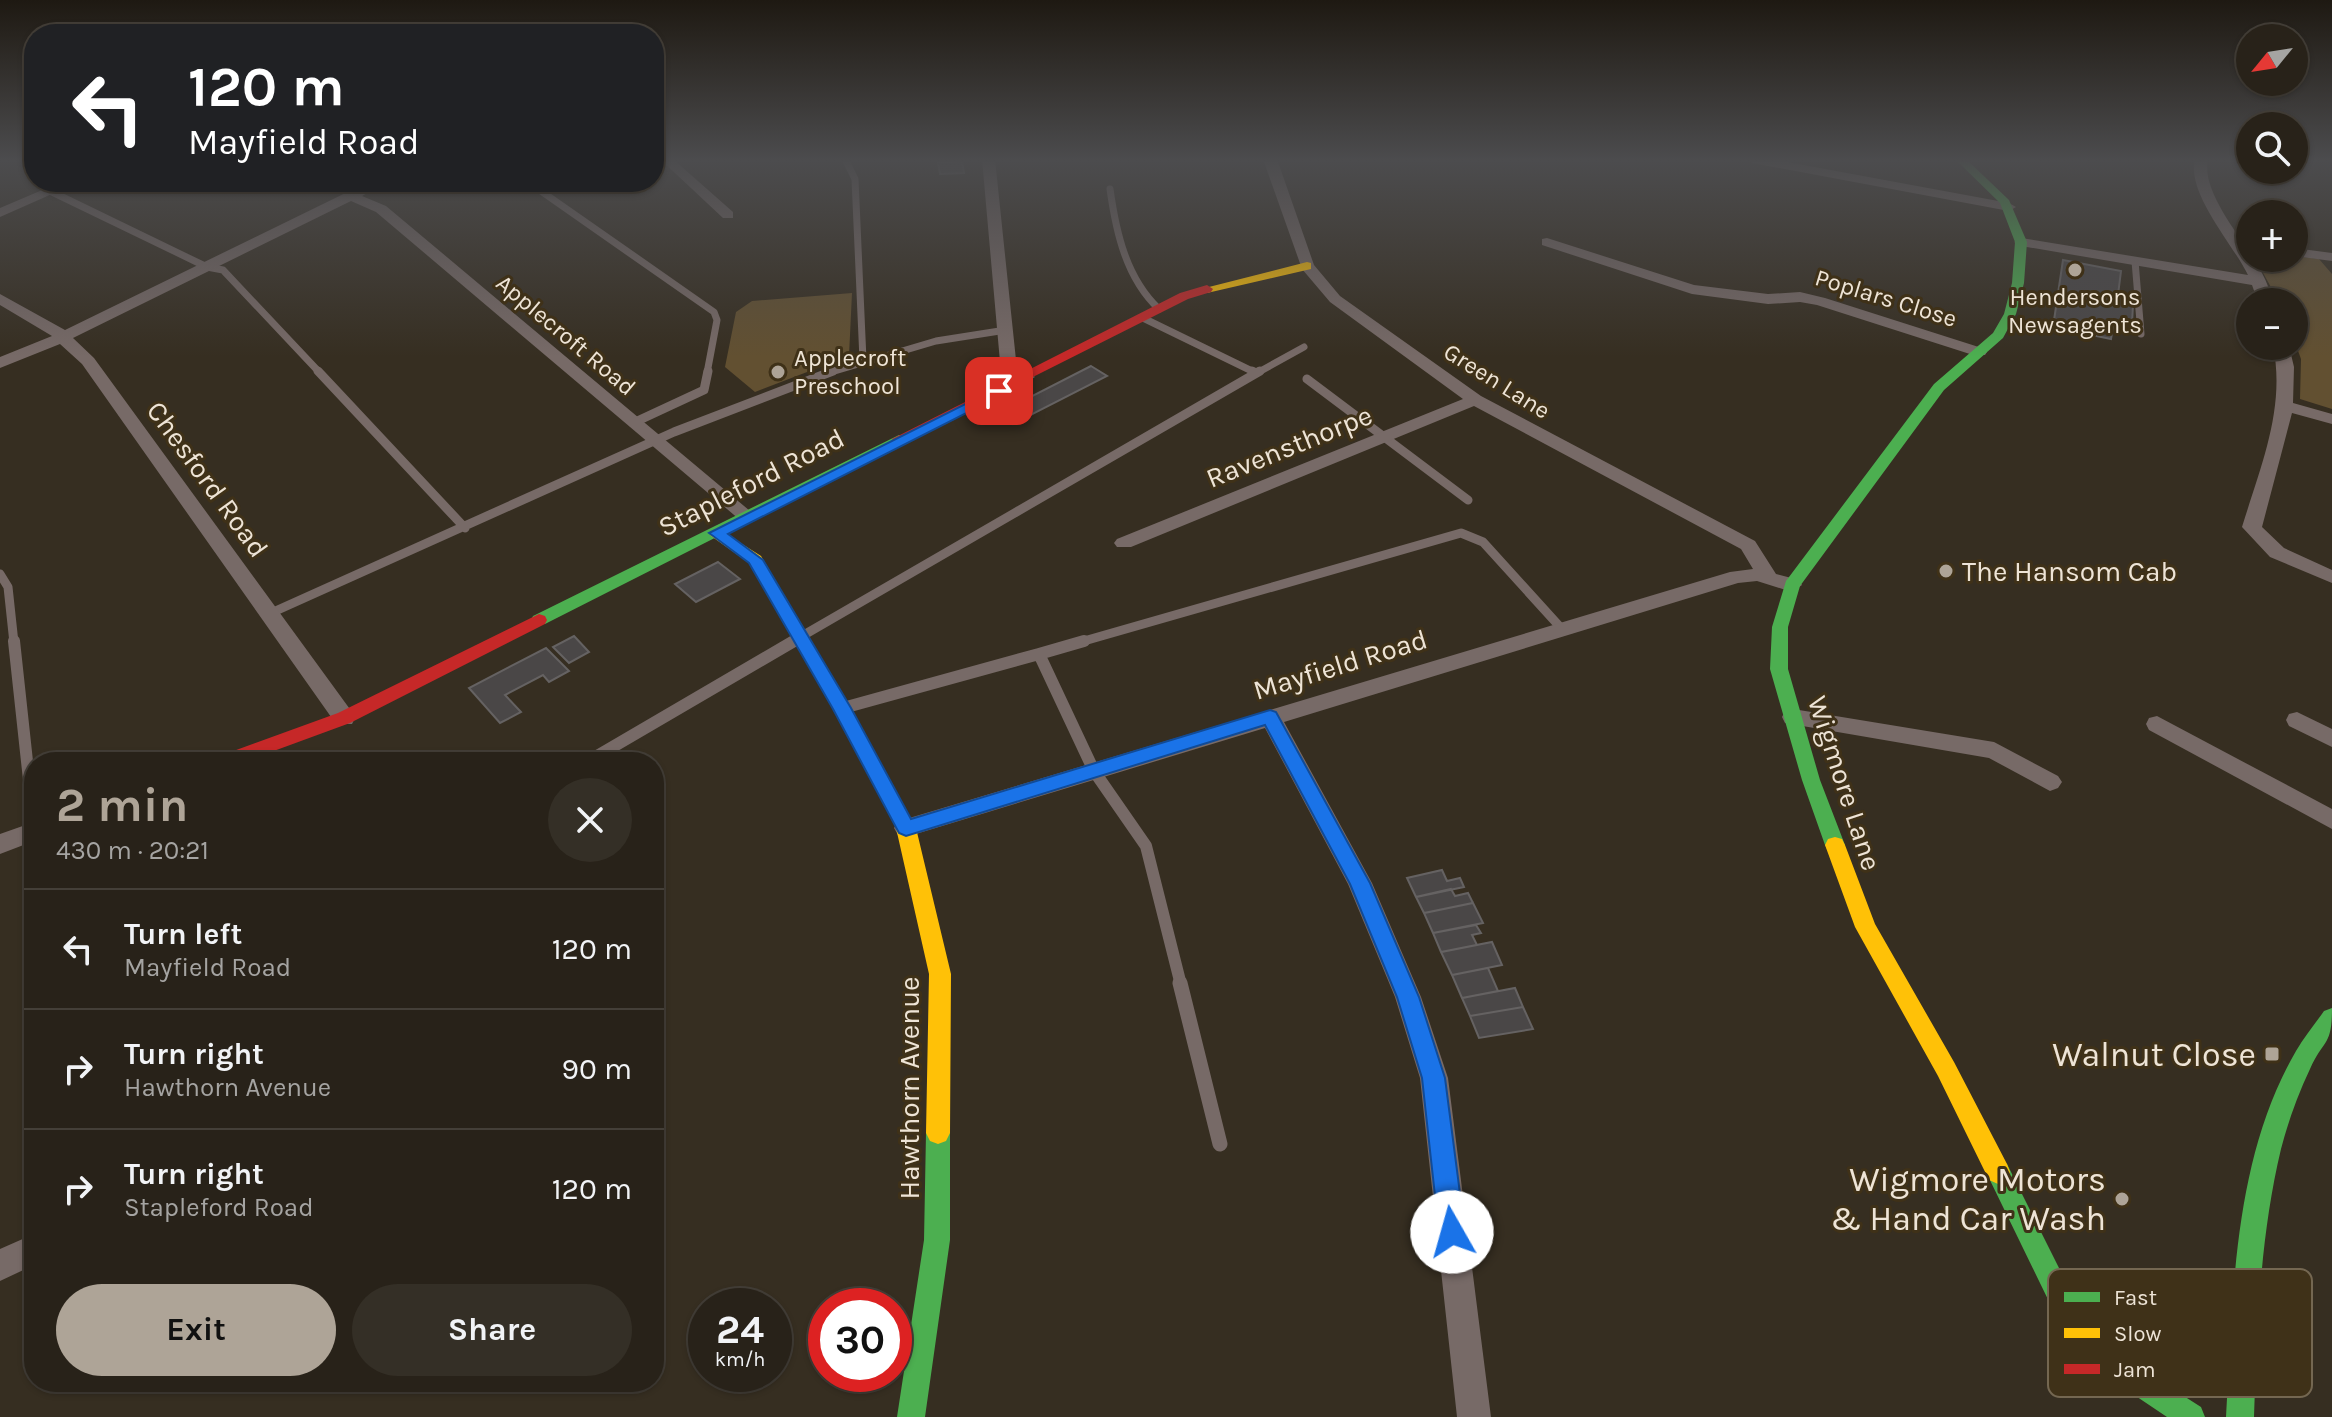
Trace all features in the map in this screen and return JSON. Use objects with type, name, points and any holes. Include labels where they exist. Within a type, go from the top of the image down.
[{"type":"street","points":[[0,363],[63,337],[292,225]]},
{"type":"street","name":"Applecroft Road","points":[[400,225],[747,516]]},
{"type":"street","points":[[995,225],[1008,362],[1027,377]]},
{"type":"street","name":"Green Lane","points":[[1293,225],[1307,266],[1318,282],[1345,307],[1475,400],[1731,534],[1748,545],[1768,577]]},
{"type":"street","name":"Wigmore Lane","points":[[2015,225],[2021,242],[2018,283],[2010,314],[1998,335],[1939,387],[1792,585],[1780,627],[1779,669],[1811,780],[1865,927],[1946,1069],[2048,1273]]},
{"type":"street","name":"Poplars Close","points":[[1547,242],[1692,289],[1768,299],[1800,297],[1820,301],[1979,352]]},
{"type":"street","points":[[2021,242],[2257,281]]},
{"type":"street","points":[[2308,254],[2331,258]]},
{"type":"street","name":"Stapleford Road","points":[[251,752],[344,718],[1200,290],[1307,266]]},
{"type":"street","points":[[2253,272],[2260,288]]},
{"type":"street","name":"Chesford Road","points":[[0,299],[52,327],[88,361],[344,718]]},
{"type":"street","points":[[2285,360],[2285,406],[2252,527],[2261,541],[2281,556],[2332,577]]},
{"type":"street","name":"Ravensthorpe","points":[[1124,543],[1475,400]]},
{"type":"street","points":[[2285,406],[2332,419]]},
{"type":"street","name":"Hawthorn Avenue","points":[[717,533],[755,560],[842,708],[906,828],[940,974],[937,1240],[911,1417]]},
{"type":"street","name":"Mayfield Road","points":[[906,828],[1737,577],[1768,577],[1792,585]]},
{"type":"street","points":[[1270,717],[1360,883],[1408,997],[1434,1078],[1474,1417]]},
{"type":"street","points":[[1793,717],[1994,750],[2050,782]]},
{"type":"street","points":[[2297,720],[2332,739]]},
{"type":"street","points":[[2157,724],[2332,820]]},
{"type":"street","points":[[0,844],[24,833]]},
{"type":"street","points":[[2252,1269],[2263,1178],[2278,1123],[2301,1063],[2332,1018]]},
{"type":"street","points":[[0,1265],[24,1254]]},
{"type":"street","name":"Wigmore Lane","points":[[2158,1397],[2191,1417]]},
{"type":"street","points":[[2240,1417],[2241,1397]]},
{"type":"lane","points":[[120,225],[207,267],[223,270],[465,528]]},
{"type":"lane","points":[[590,225],[714,312],[717,320],[704,390],[633,423]]},
{"type":"lane","points":[[857,225],[863,360]]},
{"type":"lane","points":[[1118,225],[1124,252],[1148,300],[1151,313],[1256,373]]},
{"type":"lane","points":[[2135,261],[2141,334]]},
{"type":"lane","points":[[271,613],[654,441],[863,360],[958,335],[1006,330]]},
{"type":"lane","points":[[604,752],[802,639],[903,575],[1304,347]]},
{"type":"lane","points":[[1307,379],[1468,500]]},
{"type":"lane","points":[[842,708],[1461,533],[1483,542],[1561,628]]},
{"type":"lane","points":[[0,574],[8,587],[26,752]]},
{"type":"lane","points":[[1039,654],[1094,771],[1146,846],[1220,1144]]},
{"type":"shaded area","points":[[2308,258],[2319,259],[2332,274],[2332,409],[2300,399],[2301,360],[2308,360],[2308,288],[2271,288],[2263,272],[2308,272]]},
{"type":"shaded area","points":[[852,293],[849,356],[755,392],[725,367],[736,312],[752,301]]},
{"type":"building","points":[[2063,260],[2121,271],[2118,295],[2126,297],[2125,303],[2133,305],[2132,323],[2126,322],[2125,329],[2113,327],[2111,339],[2053,327]]},
{"type":"building","points":[[1091,366],[1107,376],[1013,424],[997,414]]},
{"type":"building","points":[[718,562],[740,579],[696,602],[675,584]]},
{"type":"building","points":[[574,636],[589,652],[569,663],[553,647]]},
{"type":"building","points":[[546,648],[569,671],[549,682],[543,675],[505,695],[521,712],[500,723],[469,688]]},
{"type":"building","points":[[1442,870],[1447,881],[1460,878],[1464,887],[1416,897],[1407,878]]},
{"type":"building","points":[[1451,889],[1455,896],[1468,893],[1473,903],[1424,913],[1416,897]]},
{"type":"building","points":[[1473,903],[1483,923],[1433,933],[1424,913]]},
{"type":"building","points":[[1476,925],[1481,933],[1472,935],[1477,945],[1441,952],[1433,933]]},
{"type":"building","points":[[1492,942],[1502,965],[1452,975],[1441,952]]},
{"type":"building","points":[[1488,968],[1498,991],[1462,998],[1452,975]]},
{"type":"building","points":[[1515,988],[1523,1007],[1470,1016],[1462,998]]},
{"type":"building","points":[[1523,1007],[1533,1029],[1479,1038],[1470,1016]]},
{"type":"traffic: fast","points":[[1835,845],[1811,780],[1779,669],[1780,627],[1792,585],[1939,387],[1998,335],[2010,314],[2018,283],[2021,242],[2014,225]]},
{"type":"traffic: fast","points":[[539,620],[899,439]]},
{"type":"traffic: fast","points":[[2249,1269],[2260,1191],[2283,1104],[2301,1063],[2332,1018]]},
{"type":"traffic: fast","points":[[911,1417],[937,1240],[938,1133]]},
{"type":"traffic: fast","points":[[1998,1172],[2048,1273]]},
{"type":"traffic: fast","points":[[2161,1397],[2191,1417]]},
{"type":"traffic: fast","points":[[2240,1417],[2241,1397]]},
{"type":"traffic: slow","points":[[1207,289],[1307,266]]},
{"type":"traffic: slow","points":[[717,533],[755,560],[842,708],[906,828],[940,974],[938,1133]]},
{"type":"traffic: slow","points":[[1835,845],[1865,927],[1946,1069],[1998,1172]]},
{"type":"traffic: jam","points":[[899,439],[1184,296],[1207,289]]},
{"type":"traffic: jam","points":[[251,752],[344,718],[539,620]]},
{"type":"place","name":"Hendersons Newsagents","points":[[2075,270]]},
{"type":"place","name":"Applecroft Preschool","points":[[778,372]]},
{"type":"place","name":"The Hansom Cab","points":[[1946,571]]},
{"type":"place","name":"Walnut Close","points":[[2272,1054]]},
{"type":"place","name":"Wigmore Motors & Hand Car Wash","points":[[2122,1199]]},
{"type":"route","points":[[999,391],[717,533],[755,560],[842,708],[906,828],[1270,717],[1360,883],[1408,997],[1434,1078],[1452,1232]]}]
